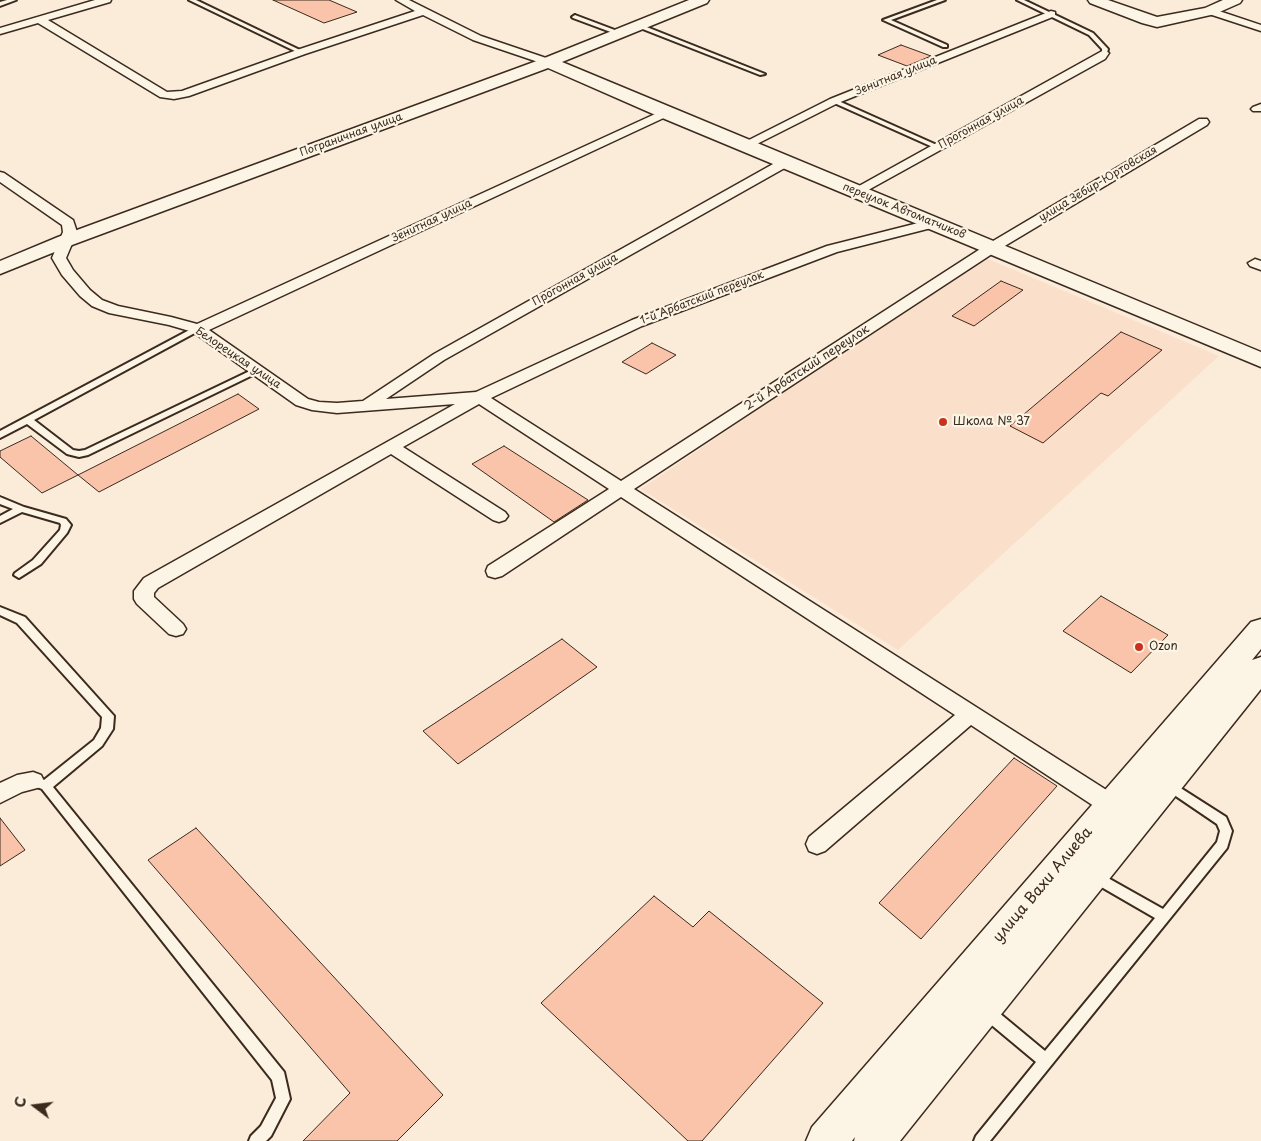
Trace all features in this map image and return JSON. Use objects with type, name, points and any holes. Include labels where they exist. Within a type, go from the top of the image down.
[{"type":"street","points":[[0,31],[106,0]]},
{"type":"street","points":[[403,0],[477,38],[548,62]]},
{"type":"street","name":"Пограничная улица","points":[[0,268],[65,241],[548,62],[702,0]]},
{"type":"street","points":[[1095,0],[1157,22],[1166,22],[1210,11],[1235,0]]},
{"type":"street","points":[[40,20],[164,95],[174,96],[185,94],[301,52],[424,11]]},
{"type":"street","points":[[1210,11],[1261,28]]},
{"type":"street","name":"Зенитная улица","points":[[745,145],[834,101],[1051,14]]},
{"type":"street","name":"Прогонная улица","points":[[856,191],[1101,57],[1104,53]]},
{"type":"street","name":"переулок Автоматчиков","points":[[548,62],[666,113],[993,247],[1261,360]]},
{"type":"street","name":"Зенитная улица","points":[[198,328],[666,113]]},
{"type":"street","name":"улица Зебир-Юртовская","points":[[993,247],[1203,122]]},
{"type":"street","name":"Прогонная улица","points":[[368,404],[439,357],[786,162]]},
{"type":"street","name":"Белорецкая улица","points":[[0,176],[68,223],[70,232],[61,250],[60,258],[67,272],[85,293],[97,303],[114,310],[198,328],[302,402],[318,407],[337,408],[368,404]]},
{"type":"street","name":"1-й Арбатский переулок","points":[[176,629],[144,599],[144,591],[151,583],[479,398],[637,323],[832,249],[934,223]]},
{"type":"street","name":"2-й Арбатский переулок","points":[[495,571],[993,247]]},
{"type":"street","points":[[368,404],[479,398],[1111,805]]},
{"type":"street","points":[[391,447],[500,516]]},
{"type":"street","name":"улица Вахи Алиева","points":[[826,1141],[1261,629]]},
{"type":"street","points":[[874,1141],[1261,668]]},
{"type":"street","points":[[817,844],[970,714]]},
{"type":"street","points":[[0,794],[17,784],[40,784]]},
{"type":"lane","points":[[0,4],[14,0]]},
{"type":"lane","points":[[192,0],[301,52]]},
{"type":"lane","points":[[942,0],[886,20],[945,46]]},
{"type":"lane","points":[[1020,0],[1091,34],[1106,49],[1104,53]]},
{"type":"lane","points":[[575,17],[618,33]]},
{"type":"lane","points":[[637,25],[762,74]]},
{"type":"lane","points":[[834,101],[937,147]]},
{"type":"lane","points":[[0,435],[198,328]]},
{"type":"lane","points":[[28,420],[70,452],[79,454],[88,452],[258,371]]},
{"type":"lane","points":[[0,500],[21,510],[63,521],[66,525],[64,531],[37,562],[19,575]]},
{"type":"lane","points":[[0,520],[21,510]]},
{"type":"lane","points":[[0,612],[21,620],[108,716],[107,728],[98,743],[40,784],[279,1076],[283,1099],[266,1131],[256,1141]]},
{"type":"lane","points":[[981,1141],[1223,844],[1226,831],[1222,821],[1166,784]]},
{"type":"lane","points":[[1092,875],[1164,916]]},
{"type":"lane","points":[[983,1008],[1046,1061]]},
{"type":"shaded area","name":"Школа № 37","points":[[983,257],[1219,356],[898,650],[641,489]]},
{"type":"building","points":[[273,0],[329,0],[357,12],[324,23]]},
{"type":"building","points":[[901,45],[931,56],[907,66],[878,55]]},
{"type":"building","points":[[1001,281],[1023,290],[974,326],[952,316]]},
{"type":"building","points":[[1121,332],[1162,350],[1108,396],[1101,393],[1043,443],[1010,426]]},
{"type":"building","points":[[652,343],[676,355],[646,374],[622,362]]},
{"type":"building","points":[[238,394],[259,409],[99,492],[78,475]]},
{"type":"building","points":[[31,436],[78,475],[42,493],[0,457],[0,451]]},
{"type":"building","points":[[504,446],[588,500],[554,522],[472,464]]},
{"type":"building","points":[[1101,596],[1168,635],[1131,673],[1063,631]]},
{"type":"building","points":[[562,639],[597,667],[458,764],[423,731]]},
{"type":"building","points":[[1014,758],[1057,786],[921,939],[879,903]]},
{"type":"building","points":[[0,818],[25,850],[0,866]]},
{"type":"building","points":[[196,828],[443,1095],[397,1141],[303,1141],[350,1093],[148,860]]},
{"type":"building","points":[[654,896],[693,927],[709,911],[823,1003],[702,1141],[688,1141],[541,1003]]},
{"type":"place","name":"Школа № 37","points":[[943,422]]},
{"type":"place","name":"Ozon","points":[[1139,647]]}]
